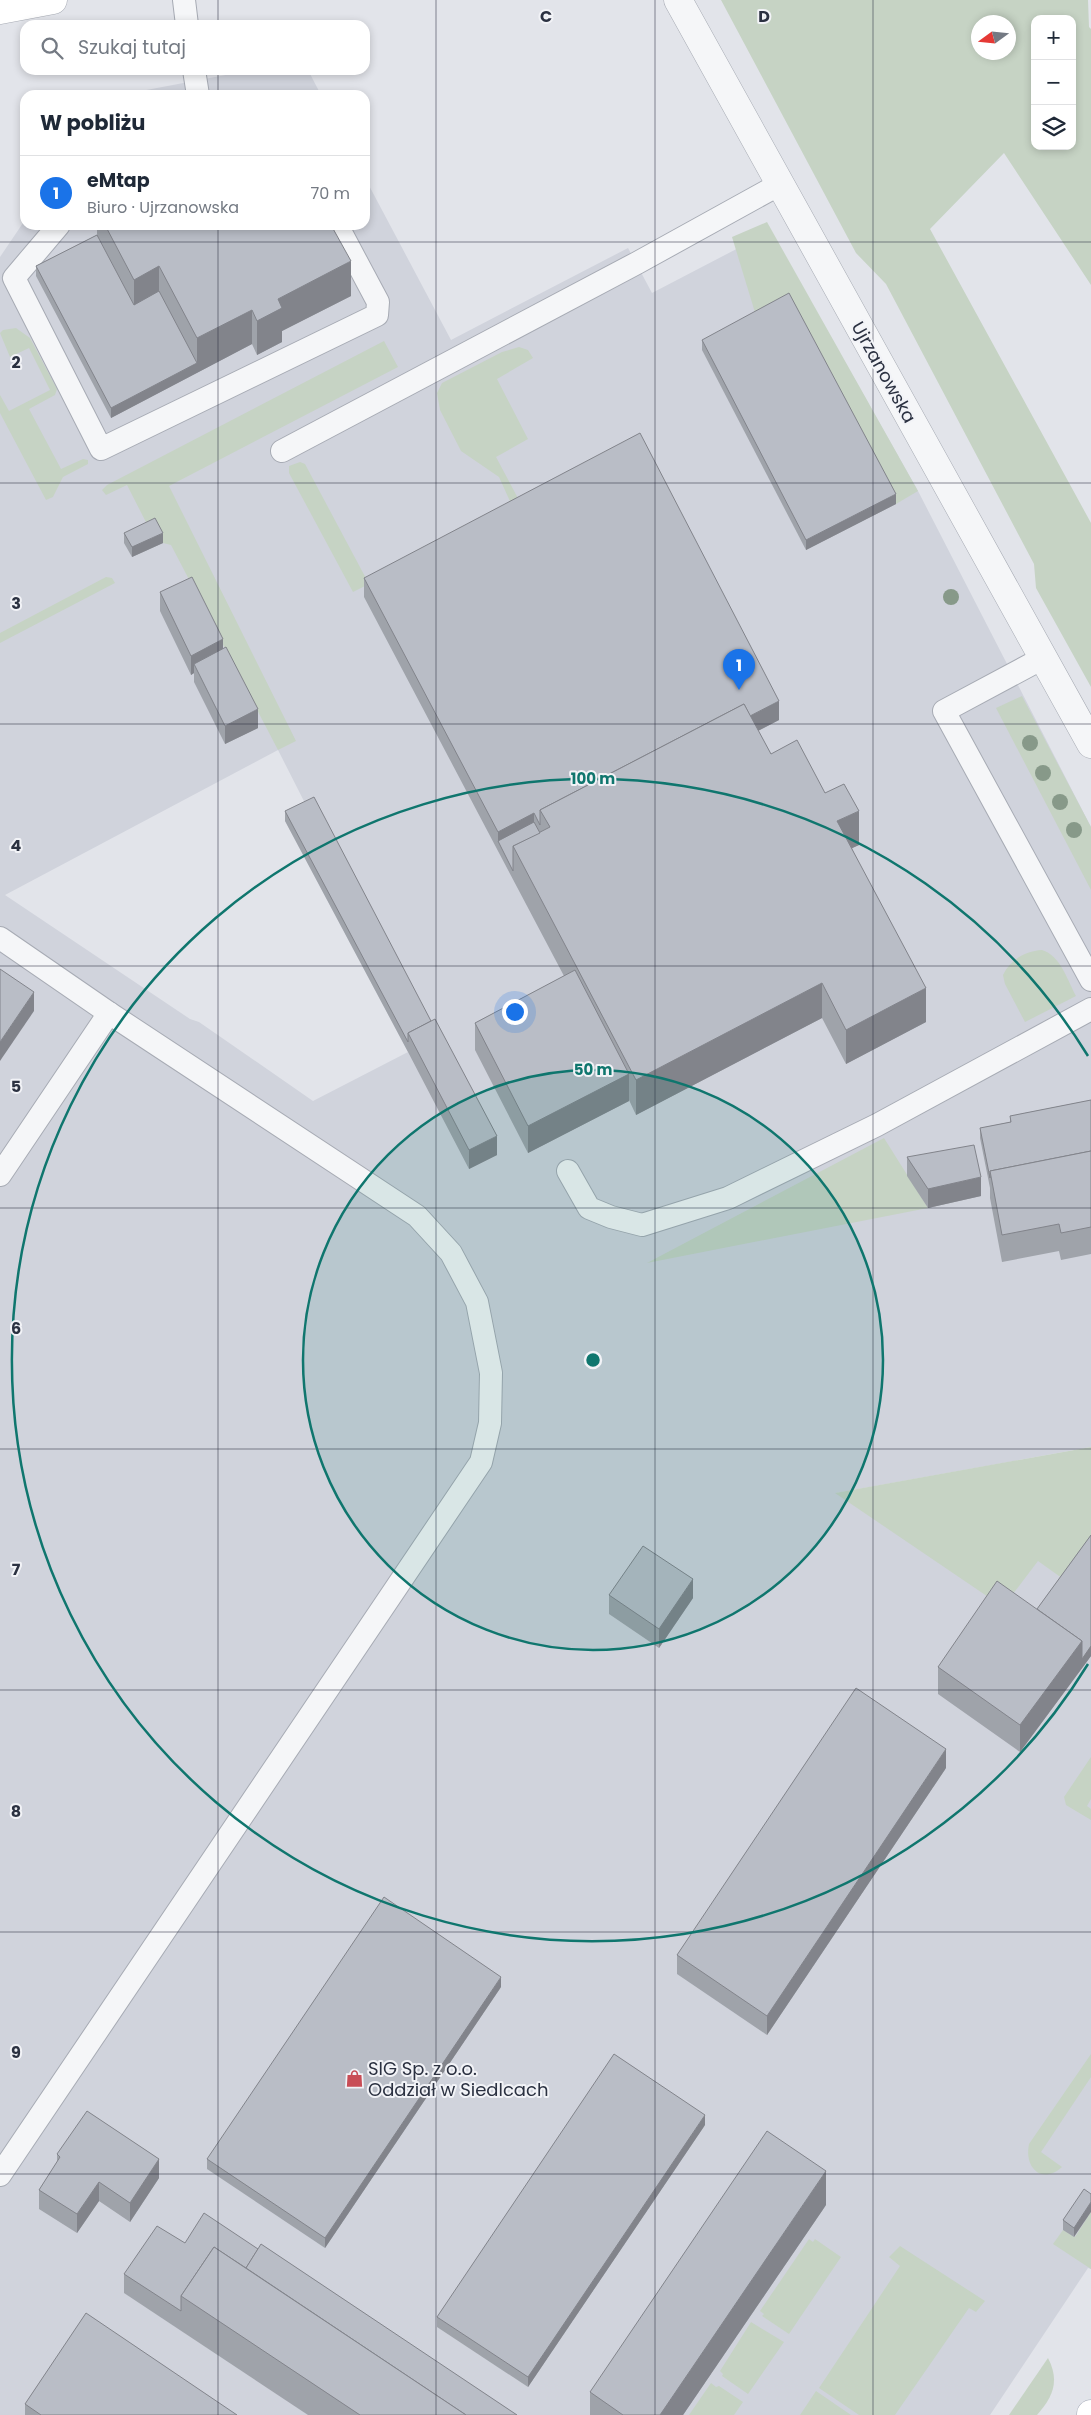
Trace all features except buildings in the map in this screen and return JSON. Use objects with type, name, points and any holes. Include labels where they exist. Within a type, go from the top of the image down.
[{"type":"street","points":[[0,10],[53,0]]},
{"type":"street","name":"Ujrzanowska","points":[[678,0],[1091,744]]},
{"type":"lane","points":[[184,0],[186,20]]},
{"type":"lane","points":[[195,75],[197,90]]},
{"type":"lane","points":[[282,451],[636,264],[780,184]]},
{"type":"lane","points":[[55,230],[14,278],[101,449],[377,315],[378,302],[340,230]]},
{"type":"lane","points":[[1043,658],[944,711],[1091,980]]},
{"type":"lane","points":[[0,938],[109,1013],[417,1216],[451,1253],[477,1302],[491,1373],[490,1423],[481,1462],[0,2174]]},
{"type":"lane","points":[[568,1171],[589,1208],[611,1217],[642,1225],[728,1198],[877,1125],[1091,1010]]},
{"type":"lane","points":[[0,1175],[109,1013]]},
{"type":"shaded area","points":[[226,75],[311,75],[318,90],[146,90]]},
{"type":"shaded area","points":[[370,187],[451,340],[628,248],[652,293],[771,231],[918,491],[1091,827],[1091,1447],[836,1493],[1038,1561],[1091,1546],[1091,2269],[1088,2268],[990,2415],[0,2415],[0,257],[20,227],[20,230],[370,230]],"holes":[[[278,750],[308,809],[285,821],[408,1052],[313,1101],[199,1022],[190,1019],[5,895]]]},
{"type":"green space","points":[[721,0],[1088,0],[1089,27],[1091,29],[1091,285],[1004,153],[930,229],[1091,523],[1091,687],[1036,588],[1034,564],[886,284],[856,253]]},
{"type":"green space","points":[[767,222],[918,491],[896,504],[757,319],[732,237]]},
{"type":"green space","points":[[16,328],[30,338],[57,389],[55,395],[29,409],[61,469],[83,459],[88,460],[88,464],[63,477],[53,497],[46,500],[0,413],[0,395],[9,411],[50,390],[29,348],[10,357],[0,333],[3,330]]},
{"type":"green space","points":[[384,341],[398,367],[169,486],[296,741],[278,750],[171,545],[163,543],[155,528],[150,530],[127,485],[106,495],[102,490],[107,485]]},
{"type":"green space","points":[[519,347],[528,350],[533,358],[497,379],[528,439],[496,457],[521,504],[513,508],[499,477],[461,451],[440,410],[437,393],[442,383],[502,352]]},
{"type":"green space","points":[[300,462],[305,464],[369,584],[353,592],[289,473],[289,466]]},
{"type":"green space","points":[[106,577],[112,578],[115,583],[0,643],[0,633]]},
{"type":"green space","points":[[1022,696],[1091,827],[1091,890],[996,708]]},
{"type":"green space","points":[[1042,950],[1054,957],[1058,962],[1076,996],[1025,1022],[1005,984],[1003,975],[1019,957],[1030,952]]},
{"type":"green space","points":[[884,1138],[928,1208],[647,1263]]},
{"type":"green space","points":[[1091,1447],[1091,1546],[1066,1581],[1038,1561],[1003,1607],[835,1493]]},
{"type":"green space","points":[[1091,1757],[1091,1799],[1087,1806],[1091,1809],[1091,1820],[1066,1805],[1064,1797]]},
{"type":"green space","points":[[1091,2054],[1091,2077],[1041,2152],[1062,2167],[1055,2172],[1041,2174],[1032,2167],[1029,2160],[1029,2144]]},
{"type":"green space","points":[[1091,2212],[1091,2269],[1053,2244],[1063,2230],[1075,2237]]},
{"type":"green space","points":[[809,2239],[813,2242],[815,2239],[841,2257],[789,2334],[762,2316],[764,2314],[760,2311]]},
{"type":"green space","points":[[900,2246],[985,2301],[976,2312],[969,2308],[895,2415],[859,2415],[819,2388],[900,2266],[889,2257]]},
{"type":"green space","points":[[751,2322],[784,2342],[748,2394],[722,2376],[723,2374],[720,2371]]},
{"type":"green space","points":[[1048,2358],[1052,2366],[1054,2381],[1051,2395],[1047,2402],[1037,2415],[1009,2415]]},
{"type":"green space","points":[[711,2383],[716,2387],[719,2386],[743,2402],[734,2415],[689,2415]]},
{"type":"green space","points":[[816,2391],[851,2415],[800,2415]]},
{"type":"place","name":"eMtap","points":[[739,690]]},
{"type":"place","name":"SIG Sp. z o.o. Oddział w Siedlcach","points":[[354,2078]]}]
